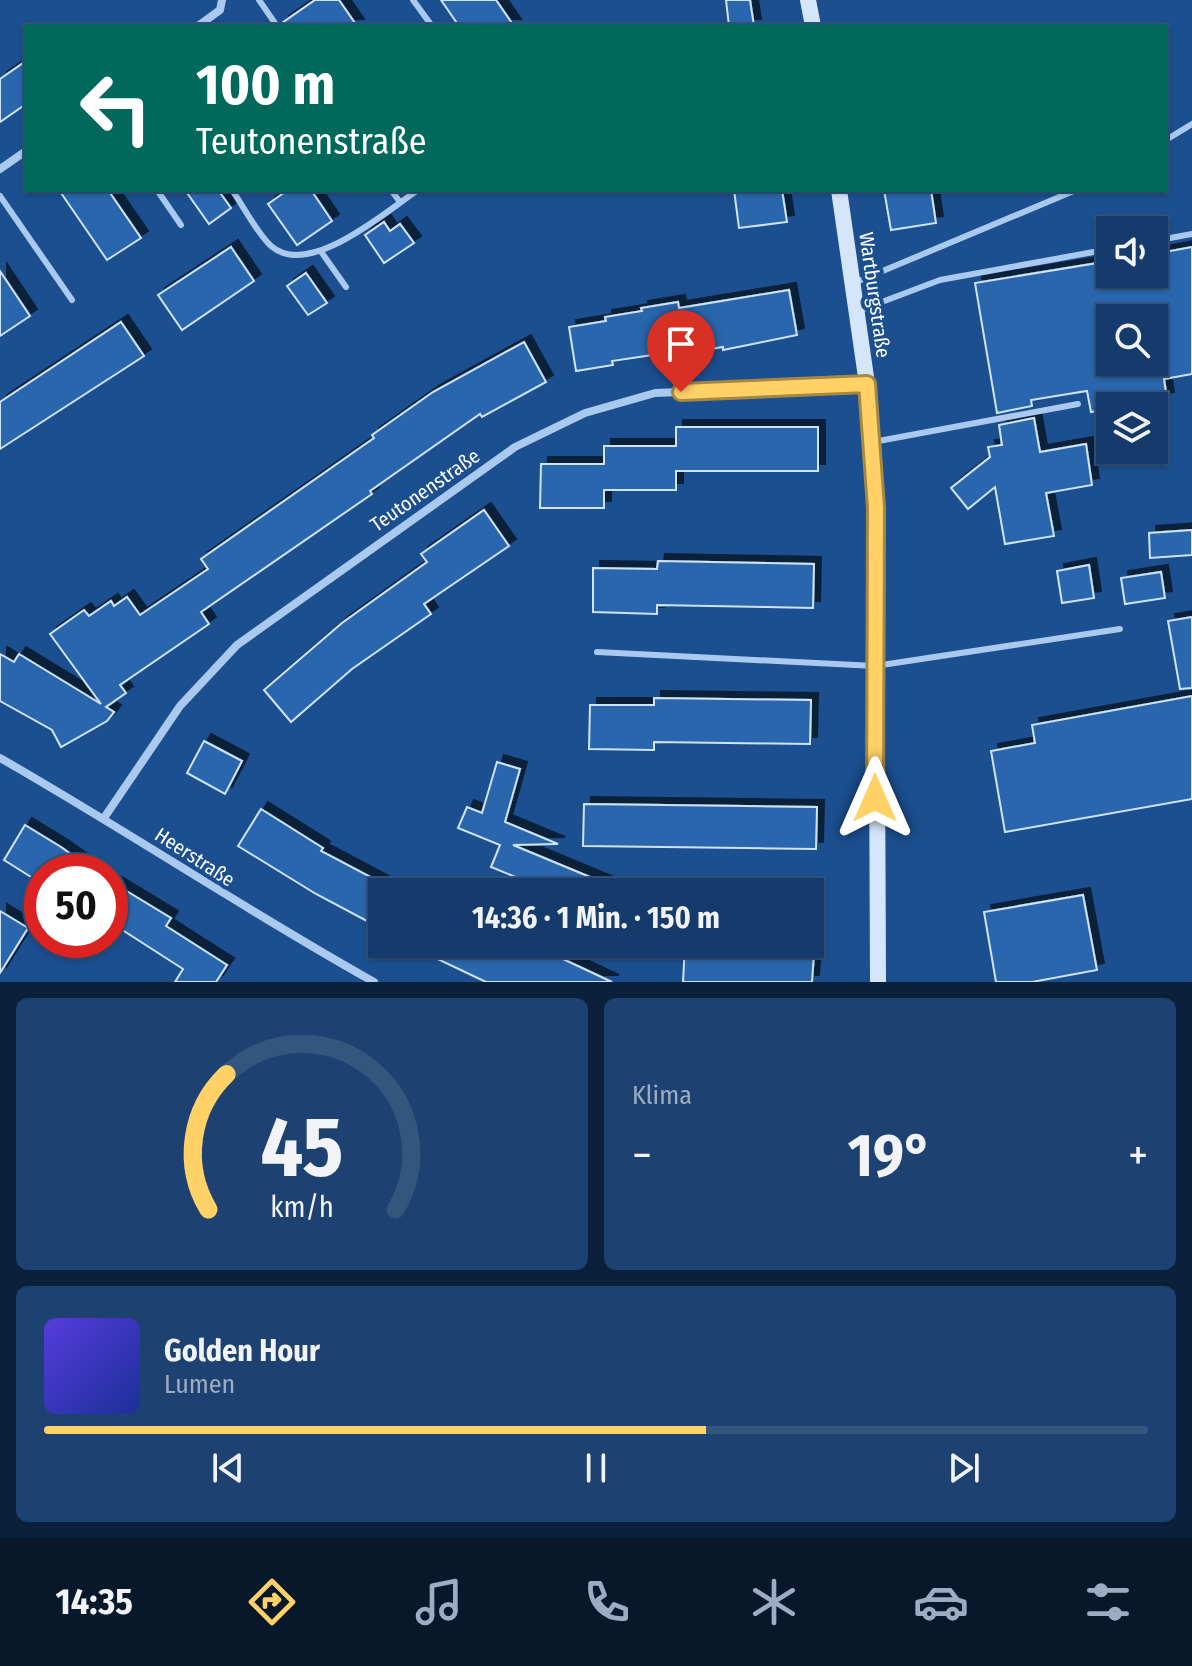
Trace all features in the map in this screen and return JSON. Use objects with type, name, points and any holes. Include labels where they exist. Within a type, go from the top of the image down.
[{"type":"main road","points":[[808,0],[813,24]]},
{"type":"main road","name":"Wartburgstraße","points":[[839,192],[867,384],[876,508],[878,982]]},
{"type":"street","points":[[201,24],[220,10],[222,0]]},
{"type":"street","points":[[0,169],[24,152]]},
{"type":"street","name":"Teutonenstraße","points":[[104,818],[180,706],[237,645],[515,447],[585,413],[655,393],[867,384]]},
{"type":"street","name":"Heerstraße","points":[[0,758],[104,818],[274,926],[374,982]]},
{"type":"lane","points":[[259,0],[276,24]]},
{"type":"lane","points":[[413,0],[431,24]]},
{"type":"lane","points":[[1168,139],[1192,124]]},
{"type":"lane","points":[[158,192],[181,225]]},
{"type":"lane","points":[[233,192],[272,246],[294,257],[322,253],[415,192]]},
{"type":"lane","points":[[392,192],[400,202]]},
{"type":"lane","points":[[854,283],[1071,192]]},
{"type":"lane","points":[[0,196],[72,300]]},
{"type":"lane","points":[[1168,238],[1192,234]]},
{"type":"lane","points":[[858,311],[940,280],[1096,252]]},
{"type":"lane","points":[[322,253],[346,287]]},
{"type":"lane","points":[[871,442],[1078,404]]},
{"type":"lane","points":[[597,652],[875,666],[1120,629]]},
{"type":"building","points":[[315,0],[339,0],[356,24],[282,24]]},
{"type":"building","points":[[441,0],[496,0],[513,24],[458,24]]},
{"type":"building","points":[[726,0],[750,0],[754,24],[729,24]]},
{"type":"building","points":[[24,62],[24,105],[0,122],[0,79]]},
{"type":"building","points":[[60,192],[109,192],[141,238],[107,260]]},
{"type":"building","points":[[186,192],[219,192],[231,208],[209,224]]},
{"type":"building","points":[[285,192],[312,192],[332,221],[297,245],[268,204]]},
{"type":"building","points":[[734,192],[782,192],[787,222],[739,228]]},
{"type":"building","points":[[884,192],[931,192],[936,223],[891,230]]},
{"type":"building","points":[[384,222],[390,231],[400,224],[414,243],[384,263],[365,235]]},
{"type":"building","points":[[231,247],[254,281],[182,330],[158,295]]},
{"type":"building","points":[[1192,247],[1192,374],[1164,379],[1166,392],[1096,392],[1096,411],[1091,412],[1087,391],[1031,400],[1032,406],[997,413],[975,283],[1096,263],[1096,288],[1168,288],[1168,251]]},
{"type":"building","points":[[0,271],[30,316],[0,336]]},
{"type":"building","points":[[306,273],[327,303],[308,315],[287,286]]},
{"type":"building","points":[[789,290],[797,335],[723,350],[723,347],[686,353],[686,350],[612,361],[613,365],[576,371],[569,327],[606,321],[605,317],[642,311],[641,308],[678,302],[679,308]]},
{"type":"building","points":[[121,322],[144,356],[0,449],[0,402]]},
{"type":"building","points":[[524,342],[546,382],[482,417],[480,414],[370,491],[372,494],[201,612],[209,624],[120,685],[126,693],[106,707],[114,712],[107,721],[61,747],[52,730],[0,701],[0,654],[14,662],[19,654],[101,704],[50,634],[84,610],[89,616],[111,601],[114,606],[127,597],[140,615],[208,569],[201,559],[374,438],[372,435],[433,392]]},
{"type":"building","points":[[1034,418],[1040,452],[1086,444],[1092,485],[1046,493],[1054,536],[1005,544],[995,487],[968,509],[951,488],[990,457],[988,447],[1002,445],[999,425]]},
{"type":"building","points":[[676,427],[818,427],[818,471],[676,471],[676,490],[604,490],[604,508],[540,508],[541,464],[604,464],[604,446],[676,446]]},
{"type":"building","points":[[484,510],[509,546],[424,604],[431,614],[352,669],[291,722],[264,690],[342,623],[427,562],[421,554]]},
{"type":"building","points":[[1192,530],[1192,555],[1150,558],[1149,533]]},
{"type":"building","points":[[658,561],[814,564],[813,608],[657,605],[657,614],[593,612],[593,568],[657,569]]},
{"type":"building","points":[[1089,565],[1094,598],[1062,603],[1057,571]]},
{"type":"building","points":[[1161,572],[1165,598],[1125,604],[1121,578]]},
{"type":"building","points":[[1192,617],[1192,688],[1180,689],[1168,621]]},
{"type":"building","points":[[1192,696],[1192,799],[1005,832],[991,751],[1035,743],[1032,725]]},
{"type":"building","points":[[654,698],[811,700],[810,744],[654,742],[654,750],[589,749],[590,705],[654,705]]},
{"type":"building","points":[[204,741],[242,761],[225,794],[187,773]]},
{"type":"building","points":[[497,762],[520,769],[505,822],[558,844],[513,845],[592,878],[518,878],[491,867],[500,845],[458,828],[467,807],[482,813]]},
{"type":"building","points":[[584,804],[817,807],[816,849],[583,846]]},
{"type":"building","points":[[261,809],[323,848],[321,851],[372,878],[368,878],[368,922],[316,894],[238,846]]},
{"type":"building","points":[[25,825],[71,854],[24,854],[24,873],[4,860]]},
{"type":"building","points":[[128,892],[171,918],[166,926],[227,965],[216,982],[175,982],[183,969],[128,934]]},
{"type":"building","points":[[1083,895],[1097,970],[1032,982],[996,982],[984,912]]},
{"type":"building","points":[[0,911],[24,926],[24,934],[0,973]]},
{"type":"building","points":[[435,958],[561,958],[612,982],[486,982]]},
{"type":"building","points":[[684,958],[814,958],[812,982],[683,982]]},
{"type":"route","points":[[681,392],[867,384],[876,508],[875,798]]}]
